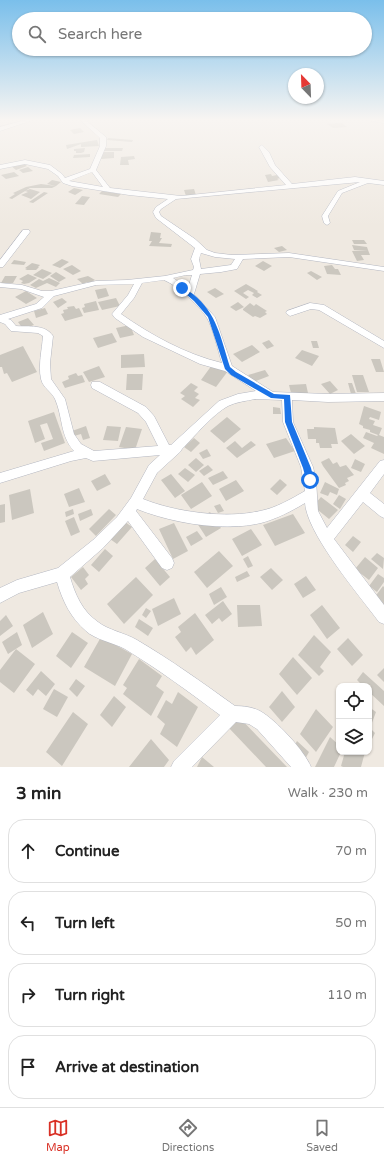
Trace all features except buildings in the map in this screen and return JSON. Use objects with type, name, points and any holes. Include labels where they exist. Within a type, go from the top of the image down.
[{"type":"street","points":[[92,170],[99,155]]},
{"type":"street","points":[[267,155],[272,166],[290,186]]},
{"type":"street","points":[[0,167],[25,162],[50,167],[60,175],[64,181],[77,186],[174,198],[217,195],[350,179],[371,180],[384,183]]},
{"type":"street","points":[[64,181],[92,170]]},
{"type":"street","points":[[92,170],[108,190]]},
{"type":"street","points":[[327,223],[326,216],[340,192],[371,180]]},
{"type":"street","points":[[174,198],[158,208],[156,212],[158,217],[192,241],[199,248],[215,255],[240,257],[289,256],[384,269]]},
{"type":"street","points":[[0,265],[26,232]]},
{"type":"street","points":[[190,294],[197,265],[195,259],[199,248]]},
{"type":"street","points":[[0,285],[22,287],[42,294],[51,294],[96,283],[127,282],[165,278],[196,272],[230,269],[234,267],[240,257]]},
{"type":"street","points":[[165,278],[176,282],[190,294],[202,306],[214,322],[228,368]]},
{"type":"street","points":[[140,280],[128,300],[116,314],[118,316],[146,335],[191,357],[203,362],[228,368],[273,396]]},
{"type":"street","points":[[0,318],[39,306],[51,294]]},
{"type":"street","points":[[290,313],[310,306],[321,307],[384,345]]},
{"type":"street","points":[[0,318],[8,322],[14,329],[39,330],[46,333],[48,336],[46,380],[59,398],[65,422],[75,448],[85,454],[93,456],[171,449]]},
{"type":"street","points":[[96,385],[142,410],[171,449]]},
{"type":"street","points":[[0,596],[17,587],[62,574],[98,544],[131,506],[153,469],[171,449],[223,404],[238,398],[255,395],[328,398],[384,397]]},
{"type":"street","points":[[287,397],[288,422],[307,468],[312,512],[326,539],[384,617]]},
{"type":"street","points":[[0,478],[71,456],[85,454]]},
{"type":"street","points":[[326,539],[384,465]]},
{"type":"street","points":[[131,506],[216,519],[246,519],[261,517],[311,493]]},
{"type":"street","points":[[362,494],[384,512]]},
{"type":"street","points":[[131,506],[167,563]]},
{"type":"street","points":[[62,574],[67,592],[77,612],[93,628],[123,640],[155,659],[233,714],[244,714],[257,718],[293,755],[302,767]]},
{"type":"street","points":[[180,767],[233,714]]},
{"type":"route","points":[[182,288],[196,299],[214,322],[228,368],[249,383],[273,396],[287,397],[288,422],[307,468],[310,480]]}]
